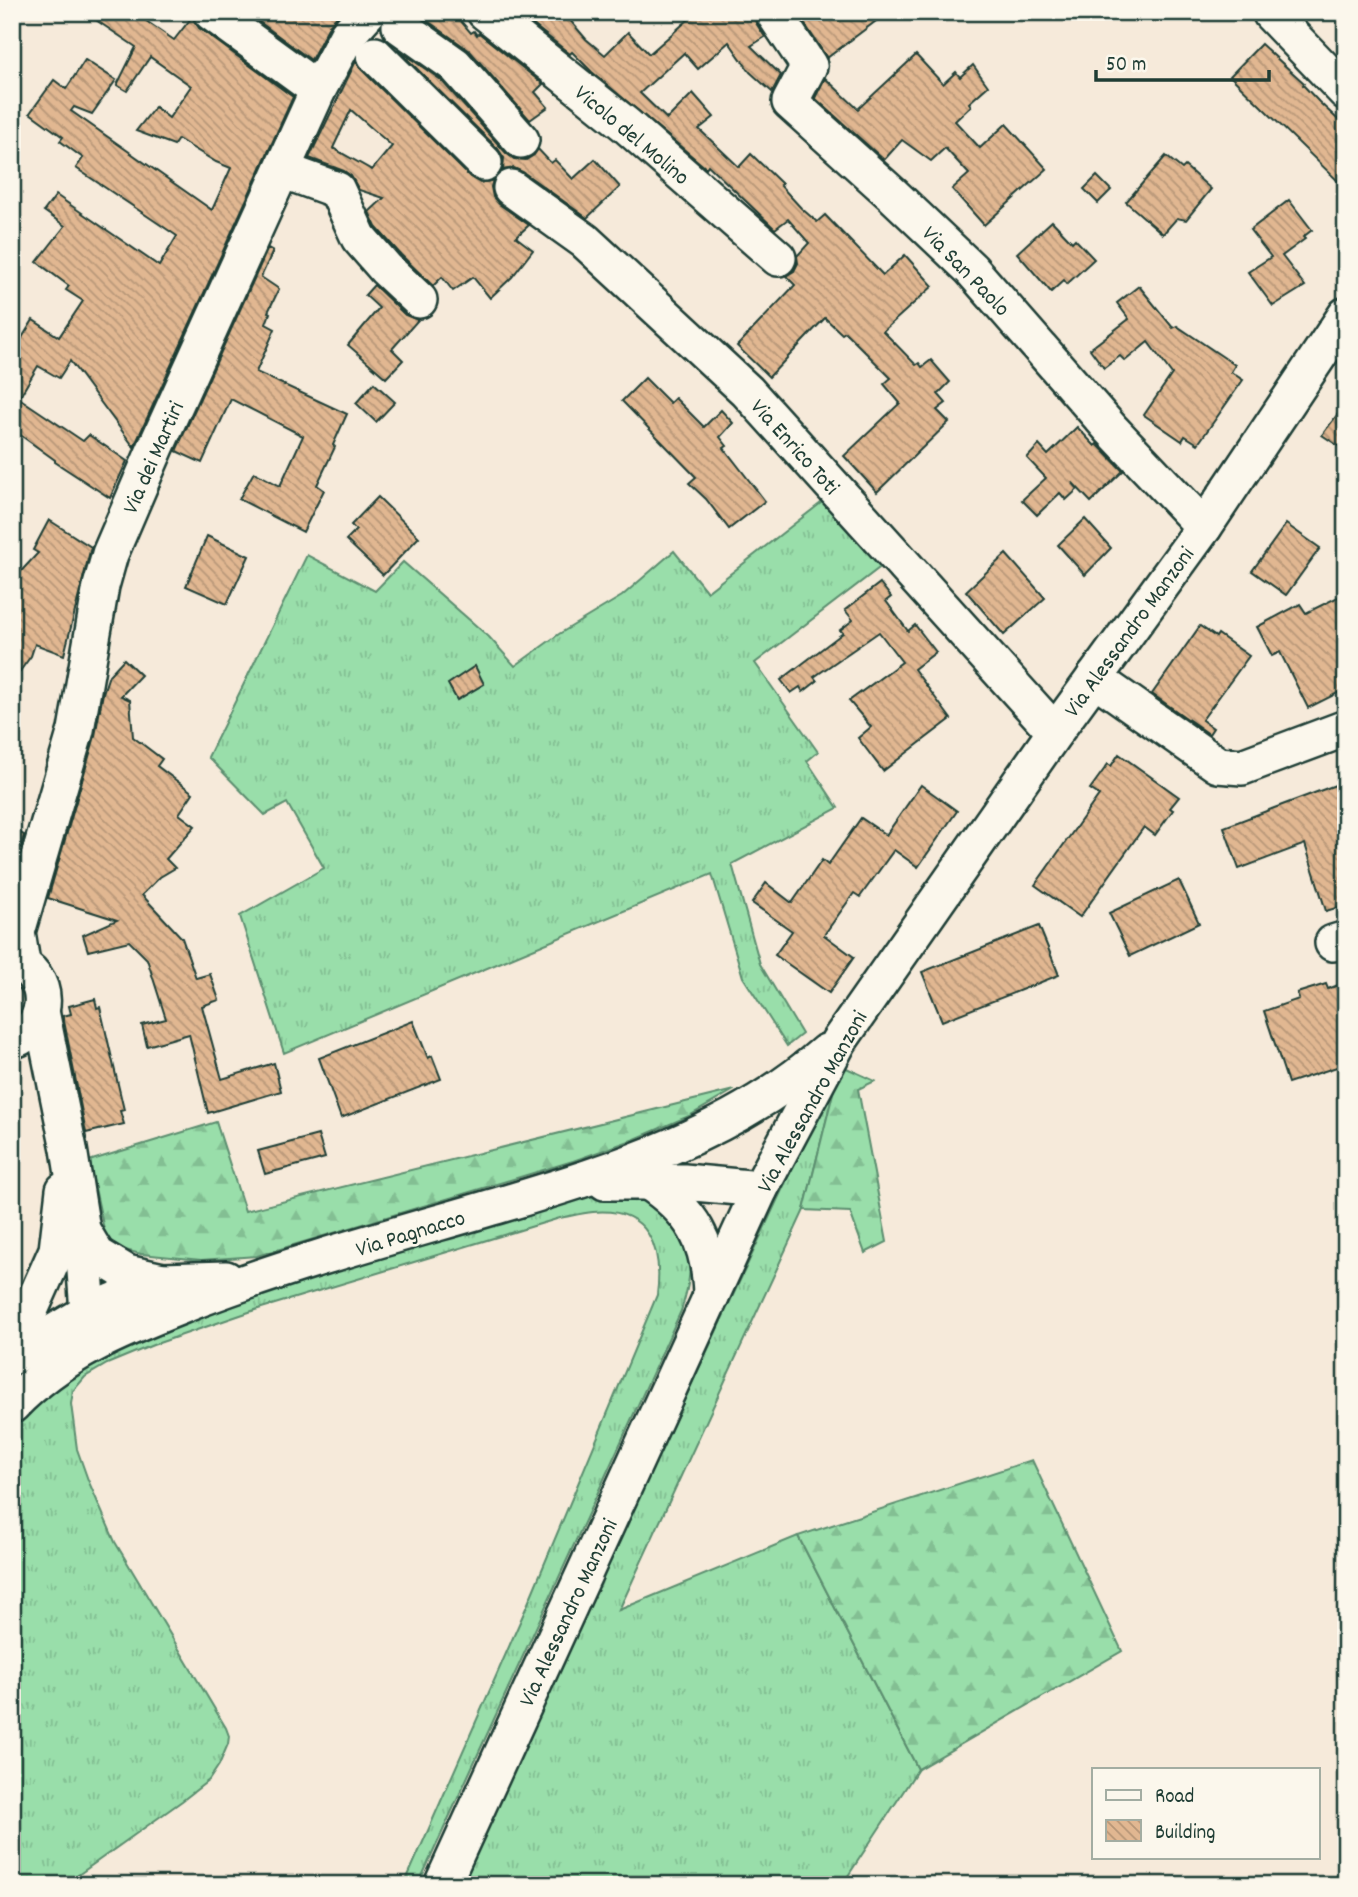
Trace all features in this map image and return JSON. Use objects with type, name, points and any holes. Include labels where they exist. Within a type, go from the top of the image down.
[{"type":"street","points":[[211,12],[318,90]]},
{"type":"street","name":"Vicolo del Molino","points":[[485,12],[626,125],[778,258]]},
{"type":"street","name":"Via San Paolo","points":[[773,12],[809,66],[800,88],[790,102],[971,269],[1111,429],[1204,527]]},
{"type":"street","points":[[1271,14],[1346,92]]},
{"type":"street","points":[[400,26],[455,65],[521,140]]},
{"type":"street","points":[[362,35],[484,163]]},
{"type":"street","name":"Via dei Martiri","points":[[16,948],[75,730],[101,586],[110,554],[318,90],[362,35]]},
{"type":"street","points":[[282,170],[337,190],[359,238],[386,269],[419,300]]},
{"type":"street","name":"Via Enrico Toti","points":[[510,188],[585,241],[747,391],[1055,732]]},
{"type":"street","name":"Via Alessandro Manzoni","points":[[442,1885],[760,1189],[839,1041],[1055,732],[1204,527],[1346,315]]},
{"type":"street","points":[[1094,678],[1218,765],[1242,767],[1346,728]]},
{"type":"street","points":[[12,1042],[30,1031],[41,1011],[43,998],[40,984],[16,948]]},
{"type":"street","points":[[41,1011],[69,1149],[68,1288],[88,1312],[131,1326]]},
{"type":"street","name":"Via Pagnacco","points":[[12,1405],[27,1389],[72,1355],[131,1326],[254,1278],[566,1185],[676,1146],[760,1101],[808,1068],[839,1041]]},
{"type":"street","points":[[12,1042],[33,1046],[53,1067]]},
{"type":"street","points":[[676,1146],[695,1148],[715,1157],[760,1189]]},
{"type":"street","points":[[646,1181],[668,1195],[688,1218],[703,1242],[710,1266],[711,1298]]},
{"type":"street","name":"Via Pagnacco","points":[[566,1185],[646,1181],[719,1184],[760,1189]]},
{"type":"street","points":[[12,1351],[69,1240]]},
{"type":"street","name":"Via Pagnacco","points":[[69,1240],[127,1273],[163,1281],[254,1278]]},
{"type":"street","name":"Via Pagnacco","points":[[12,1357],[88,1312],[163,1281]]},
{"type":"street","points":[[72,1355],[88,1312]]},
{"type":"green space","points":[[826,499],[883,565],[755,663],[818,752],[807,761],[838,808],[732,864],[760,964],[802,1034],[787,1046],[743,977],[712,874],[284,1053],[240,916],[324,868],[287,803],[265,815],[208,757],[307,555],[375,591],[403,562],[489,637],[515,666],[559,634],[622,596],[674,551],[707,592]]},
{"type":"green space","points":[[840,1065],[804,1210],[619,1610],[798,1536],[918,1769],[842,1885],[459,1885]]},
{"type":"green space","points":[[840,1065],[875,1081],[858,1089],[887,1242],[865,1253],[850,1212],[804,1210]]},
{"type":"green space","points":[[734,1090],[689,1116],[573,1161],[257,1256],[201,1260],[141,1254],[117,1248],[105,1234],[89,1161],[216,1122],[245,1211]]},
{"type":"green space","points":[[596,1191],[639,1197],[655,1206],[669,1220],[688,1253],[690,1274],[685,1297],[681,1311],[418,1885],[404,1885],[526,1608],[657,1295],[654,1247],[648,1234],[627,1216],[612,1212],[593,1212],[560,1218],[255,1310],[153,1345],[107,1364],[85,1377],[73,1391],[71,1404],[77,1449],[88,1480],[115,1542],[226,1728],[228,1744],[209,1780],[64,1885],[12,1885],[12,1426],[43,1393],[175,1318]]},
{"type":"green space","points":[[1032,1460],[1122,1651],[918,1769],[798,1536]]},
{"type":"building","points":[[84,12],[133,12],[174,40],[192,17],[199,28],[293,97],[134,447],[70,361],[59,378],[38,366],[19,398],[83,441],[89,435],[127,461],[110,498],[55,462],[12,429],[12,354],[33,320],[59,337],[83,301],[66,290],[69,286],[37,262],[65,226],[44,211],[56,195],[159,266],[177,236],[76,168],[83,158],[60,141],[63,137],[30,113],[54,80],[66,89],[85,60],[116,80],[92,114],[74,107],[71,111],[212,210],[231,168],[178,139],[174,145],[136,131],[155,107],[169,118],[191,86],[150,57],[127,91],[117,85],[136,47]]},
{"type":"building","points":[[246,12],[341,12],[330,24],[311,60]]},
{"type":"building","points":[[415,12],[453,12],[471,33],[479,33],[543,84],[535,92],[548,107],[530,120],[470,51]]},
{"type":"building","points":[[517,12],[563,12],[586,39],[605,55],[628,32],[649,54],[697,12],[753,12],[765,37],[751,46],[781,75],[772,92],[750,72],[729,42],[698,69],[684,53],[640,93],[667,119],[693,93],[714,117],[699,129],[739,167],[751,154],[782,184],[780,185],[801,208],[817,222],[825,215],[883,275],[905,255],[933,286],[883,331],[916,365],[919,363],[922,367],[931,360],[950,382],[938,394],[946,403],[937,410],[949,422],[877,492],[844,456],[900,403],[884,384],[891,378],[845,332],[842,334],[825,318],[769,377],[737,346],[795,285],[786,276],[794,271],[798,263],[797,256],[809,243],[788,219],[775,229],[708,165],[706,168],[572,52],[570,54]]},
{"type":"building","points":[[797,12],[888,12],[827,58]]},
{"type":"building","points":[[1261,44],[1304,83],[1319,102],[1346,127],[1346,189],[1230,76]]},
{"type":"building","points":[[397,49],[441,80],[514,159],[526,160],[538,149],[551,163],[555,160],[573,179],[595,159],[620,187],[587,218],[523,172],[514,168],[503,170],[504,158],[498,149]]},
{"type":"building","points":[[916,55],[943,84],[956,72],[960,77],[973,65],[988,86],[969,103],[971,106],[955,121],[980,148],[1006,124],[1047,169],[984,225],[952,189],[969,174],[945,148],[931,161],[902,140],[884,160],[815,98],[825,78],[858,109]]},
{"type":"building","points":[[356,61],[470,177],[480,183],[493,180],[493,197],[529,225],[516,237],[533,250],[512,277],[490,298],[473,277],[453,291],[442,277],[433,286],[376,227],[369,212],[384,198],[359,190],[351,176],[344,171],[309,158]],"holes":[[[351,110],[392,146],[372,170],[333,148]]]},
{"type":"building","points":[[1166,156],[1182,169],[1185,166],[1211,189],[1186,220],[1177,218],[1163,234],[1126,202]]},
{"type":"building","points":[[1097,176],[1111,190],[1098,203],[1084,189]]},
{"type":"building","points":[[1289,200],[1312,230],[1303,237],[1305,239],[1282,256],[1305,286],[1273,306],[1248,272],[1271,257],[1250,230]]},
{"type":"building","points":[[1052,221],[1072,242],[1075,239],[1094,259],[1067,284],[1064,280],[1051,292],[1017,253]]},
{"type":"building","points":[[268,248],[273,251],[261,277],[279,289],[268,312],[270,313],[266,324],[275,329],[256,372],[347,414],[317,485],[324,490],[303,532],[239,499],[254,472],[280,486],[303,436],[231,399],[202,463],[176,451]]},
{"type":"building","points":[[374,285],[405,315],[418,320],[392,349],[403,360],[386,378],[348,345],[379,308],[365,295]]},
{"type":"building","points":[[1139,286],[1173,328],[1177,326],[1235,365],[1231,372],[1243,380],[1198,444],[1185,436],[1182,441],[1144,415],[1172,374],[1148,342],[1125,361],[1120,356],[1104,368],[1090,349],[1129,319],[1117,303]]},
{"type":"building","points":[[645,378],[670,403],[675,398],[704,427],[721,410],[733,423],[720,437],[727,446],[724,448],[765,501],[729,529],[706,499],[689,483],[696,477],[622,401]]},
{"type":"building","points":[[374,383],[395,402],[376,422],[356,403]]},
{"type":"building","points":[[1346,403],[1346,451],[1322,435]]},
{"type":"building","points":[[1077,427],[1123,471],[1091,502],[1072,482],[1078,489],[1066,500],[1060,493],[1037,515],[1022,500],[1046,478],[1027,458],[1039,445],[1048,455]]},
{"type":"building","points":[[378,497],[419,537],[383,575],[346,540],[356,530],[351,525]]},
{"type":"building","points":[[1085,519],[1111,548],[1085,575],[1058,545]]},
{"type":"building","points":[[49,520],[91,547],[64,655],[35,644],[31,656],[12,682],[12,581],[38,553],[33,550]]},
{"type":"building","points":[[1286,524],[1320,548],[1286,595],[1252,571]]},
{"type":"building","points":[[207,536],[249,556],[227,604],[186,586]]},
{"type":"building","points":[[1006,554],[1045,598],[1004,635],[966,591]]},
{"type":"building","points":[[880,583],[891,597],[886,601],[908,631],[915,625],[936,652],[914,669],[951,719],[883,771],[858,738],[871,727],[849,701],[902,662],[879,632],[814,677],[817,681],[803,692],[800,687],[791,693],[781,680],[843,633],[840,630],[853,620],[845,610]]},
{"type":"building","points":[[1346,593],[1346,689],[1308,708],[1280,652],[1272,656],[1257,627],[1300,604],[1306,613]]},
{"type":"building","points":[[1200,626],[1216,637],[1218,634],[1249,656],[1202,720],[1213,728],[1209,734],[1152,694]]},
{"type":"building","points":[[124,659],[141,675],[121,696],[130,700],[133,737],[162,759],[157,766],[193,793],[179,814],[195,826],[166,859],[175,868],[160,877],[142,895],[182,938],[196,978],[210,974],[219,1000],[202,1006],[222,1079],[274,1063],[281,1091],[208,1113],[189,1034],[147,1046],[142,1025],[166,1019],[147,959],[129,941],[88,951],[83,935],[117,920],[48,898],[95,736],[103,693],[109,675]]},
{"type":"building","points":[[475,666],[484,684],[457,700],[448,684]]},
{"type":"building","points":[[1119,754],[1179,797],[1155,835],[1144,827],[1080,917],[1035,885],[1099,795],[1090,789]]},
{"type":"building","points":[[1346,781],[1346,905],[1326,911],[1305,844],[1239,869],[1224,827]]},
{"type":"building","points":[[921,785],[957,811],[918,867],[894,850],[860,897],[854,893],[824,935],[854,957],[829,993],[775,955],[792,931],[752,903],[766,883],[792,903],[822,860],[828,865],[861,818],[886,835]]},
{"type":"building","points":[[12,829],[24,835],[12,876]]},
{"type":"building","points":[[1179,880],[1199,923],[1130,956],[1109,913]]},
{"type":"building","points":[[1039,926],[1059,975],[942,1021],[922,972]]},
{"type":"building","points":[[1346,982],[1346,1064],[1288,1083],[1264,1011],[1299,999],[1297,993],[1326,984],[1328,989]]},
{"type":"building","points":[[95,999],[97,1008],[100,1007],[124,1110],[120,1111],[124,1124],[86,1133],[63,1016],[71,1014],[69,1006]]},
{"type":"building","points":[[413,1021],[428,1058],[432,1056],[441,1079],[341,1118],[319,1058]]},
{"type":"building","points":[[318,1135],[325,1158],[265,1174],[258,1151]]}]
